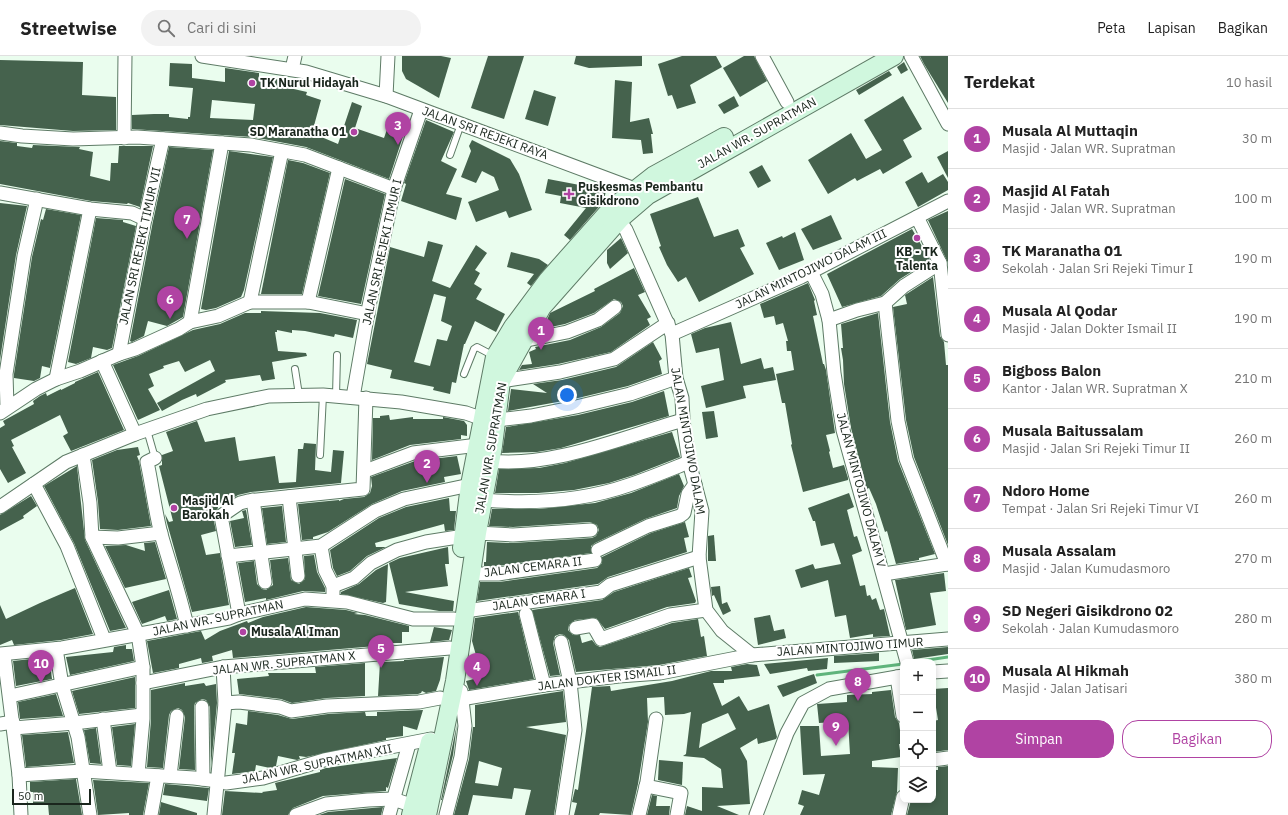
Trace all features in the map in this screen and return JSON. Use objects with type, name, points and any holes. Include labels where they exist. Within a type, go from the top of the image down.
[{"type":"main road","name":"JALAN WR. SUPRATMAN","points":[[755,127],[787,102],[871,56]]},
{"type":"main road","name":"JALAN WR. SUPRATMAN","points":[[419,811],[455,681],[456,643],[470,534],[483,500],[490,461],[490,420],[495,356],[513,327],[548,280],[616,214],[642,192],[654,176],[755,127],[894,56]]},
{"type":"main road","name":"JALAN WR. SUPRATMAN","points":[[460,615],[471,574],[470,485],[478,445],[490,420],[501,381],[542,307],[616,214]]},
{"type":"main road","name":"JALAN WR. SUPRATMAN","points":[[419,811],[431,739],[440,698],[456,643]]},
{"type":"street","points":[[124,138],[125,56]]},
{"type":"street","name":"JALAN SRI REJEKI RAYA","points":[[202,56],[292,69],[386,96],[642,192]]},
{"type":"street","points":[[292,69],[295,56]]},
{"type":"street","points":[[386,96],[388,56]]},
{"type":"street","points":[[762,56],[787,102]]},
{"type":"street","points":[[911,56],[948,124]]},
{"type":"street","name":"JALAN SRI REJEKI TIMUR I","points":[[289,497],[363,489],[365,471],[359,398],[368,314],[394,188],[421,110]]},
{"type":"street","points":[[0,133],[73,139],[163,139],[251,145],[305,155],[394,188]]},
{"type":"street","name":"JALAN SRI REJEKI TIMUR VII","points":[[119,354],[145,219],[163,139]]},
{"type":"street","points":[[190,322],[222,143]]},
{"type":"street","points":[[250,302],[282,151]]},
{"type":"street","points":[[308,302],[339,168]]},
{"type":"street","points":[[0,193],[90,209],[132,213],[145,219]]},
{"type":"street","points":[[775,288],[794,273],[948,194]]},
{"type":"street","points":[[4,410],[6,374],[24,256],[38,199]]},
{"type":"street","name":"JALAN MINTOJIWO DALAM III","points":[[501,381],[560,372],[614,359],[670,329],[775,288],[811,272],[948,201]]},
{"type":"street","points":[[56,379],[90,209]]},
{"type":"street","name":"JALAN MINTOJIWO DALAM","points":[[616,214],[670,329],[676,378],[682,398],[683,420],[690,462],[702,511],[699,557],[706,610],[722,631],[752,655]]},
{"type":"street","points":[[917,217],[940,263],[948,335]]},
{"type":"street","points":[[829,320],[885,302],[904,286],[940,263]]},
{"type":"street","name":"JALAN MINTOJIWO DALAM V","points":[[811,272],[822,294],[829,320],[834,374],[843,430],[905,653]]},
{"type":"street","points":[[4,410],[56,379],[135,349],[179,329],[190,322],[218,316],[250,302],[308,302],[368,314]]},
{"type":"street","points":[[884,574],[947,564],[906,459],[898,421],[885,302]]},
{"type":"street","points":[[522,341],[567,332],[598,320],[615,307]]},
{"type":"street","points":[[102,361],[141,432]]},
{"type":"street","points":[[0,507],[66,462],[141,432],[207,409],[269,396],[322,395],[401,402],[459,412],[490,420],[531,416],[584,405],[630,394],[676,378]]},
{"type":"street","points":[[490,461],[534,460],[556,456],[584,450],[683,420]]},
{"type":"street","name":"JALAN WR. SUPRATMAN","points":[[365,471],[413,453],[478,445]]},
{"type":"street","points":[[83,456],[90,504],[92,537],[138,634],[143,683],[138,774]]},
{"type":"street","points":[[155,458],[147,462],[161,533],[180,594],[187,626]]},
{"type":"street","points":[[483,500],[536,501],[594,495],[628,486],[690,462]]},
{"type":"street","points":[[34,484],[67,546],[104,639]]},
{"type":"street","name":"JALAN CEMARA II","points":[[471,574],[498,574],[596,555],[648,526],[680,516],[685,508],[688,494],[695,484]]},
{"type":"street","name":"JALAN WR. SUPRATMAN","points":[[321,546],[375,511],[404,499],[470,485]]},
{"type":"street","points":[[239,614],[220,518],[222,514],[240,503],[289,497],[298,576]]},
{"type":"street","points":[[250,501],[261,552],[265,582]]},
{"type":"street","points":[[333,586],[354,578],[371,563],[397,550],[426,542],[470,534],[513,535],[591,530]]},
{"type":"street","points":[[92,537],[118,538],[161,533]]},
{"type":"street","points":[[228,556],[321,546],[325,570],[333,586],[333,601]]},
{"type":"street","name":"JALAN CEMARA I","points":[[460,615],[600,592],[610,585],[699,557]]},
{"type":"street","name":"JALAN WR. SUPRATMAN","points":[[2,654],[56,649],[104,639],[187,626],[229,618],[239,614],[306,599],[347,602],[413,619],[460,615]]},
{"type":"street","points":[[576,628],[593,625],[601,639],[670,615],[706,610]]},
{"type":"street","points":[[526,614],[544,685]]},
{"type":"street","name":"JALAN MINTOJIWO TIMUR","points":[[752,655],[905,653],[948,639]]},
{"type":"street","points":[[561,642],[570,682],[575,730],[562,815]]},
{"type":"street","points":[[446,815],[461,757],[465,726],[461,699],[464,649],[456,643]]},
{"type":"street","name":"JALAN WR. SUPRATMAN X","points":[[143,683],[223,667],[456,643]]},
{"type":"street","points":[[56,649],[62,685],[74,724],[90,815]]},
{"type":"street","points":[[2,654],[10,696],[19,775],[21,815]]},
{"type":"street","name":"JALAN DOKTER ISMAIL II","points":[[461,699],[544,685],[619,676],[660,674],[752,655]]},
{"type":"street","points":[[10,696],[142,667]]},
{"type":"street","points":[[214,815],[222,782],[219,759],[225,703],[223,667]]},
{"type":"street","points":[[936,672],[948,671]]},
{"type":"street","points":[[756,815],[787,733],[803,703],[829,689],[900,676]]},
{"type":"street","points":[[225,703],[239,702],[280,707],[291,711],[327,706],[419,702],[440,698]]},
{"type":"street","points":[[202,707],[203,779]]},
{"type":"street","points":[[0,724],[74,724],[142,715]]},
{"type":"street","points":[[151,815],[164,776],[177,716]]},
{"type":"street","points":[[103,719],[110,772]]},
{"type":"street","points":[[639,815],[646,786],[656,719]]},
{"type":"street","name":"JALAN WR. SUPRATMAN XII","points":[[19,775],[83,771],[203,779],[222,782],[263,778],[324,760],[431,739]]},
{"type":"street","points":[[389,815],[409,744]]},
{"type":"street","points":[[936,760],[948,758]]},
{"type":"street","points":[[646,786],[681,793],[677,815]]},
{"type":"street","points":[[296,815],[326,804],[393,800],[419,811]]},
{"type":"street","points":[[899,815],[902,803]]},
{"type":"lane","points":[[450,155],[461,124]]},
{"type":"lane","points":[[464,374],[474,349],[477,347],[495,356]]},
{"type":"lane","points":[[336,396],[337,355]]},
{"type":"lane","points":[[295,369],[299,395]]},
{"type":"lane","points":[[320,455],[322,395]]},
{"type":"lane","points":[[141,432],[155,458]]},
{"type":"building","points":[[402,56],[441,56],[451,58],[439,98],[406,79],[402,71]]},
{"type":"building","points":[[488,56],[524,56],[504,119],[471,108]]},
{"type":"building","points":[[576,56],[642,56],[642,66],[589,68],[574,64]]},
{"type":"building","points":[[682,56],[716,56],[722,67],[690,85],[696,103],[677,109],[672,95],[668,96],[658,64]]},
{"type":"building","points":[[744,56],[754,56],[767,81],[740,97],[723,68]]},
{"type":"building","points":[[920,56],[948,56],[948,103],[924,64]]},
{"type":"building","points":[[0,60],[83,62],[82,95],[116,97],[116,130],[73,131],[0,125]]},
{"type":"building","points":[[904,62],[908,70],[901,74],[897,67]]},
{"type":"building","points":[[170,63],[192,64],[192,78],[225,82],[225,68],[259,73],[259,77],[284,80],[283,84],[286,85],[285,87],[307,92],[306,95],[321,100],[312,133],[338,144],[352,102],[362,106],[355,128],[384,138],[392,115],[408,121],[389,179],[306,147],[252,137],[132,129],[132,115],[169,114],[169,117],[188,119],[188,117],[190,117],[193,88],[169,86]],"holes":[[[212,100],[255,104],[253,120],[210,118]]]},
{"type":"building","points":[[889,71],[892,75],[859,95],[856,90]]},
{"type":"building","points":[[615,80],[632,82],[630,122],[649,118],[653,134],[651,134],[653,153],[643,154],[641,140],[612,138]]},
{"type":"building","points":[[534,90],[556,97],[548,126],[525,119]]},
{"type":"building","points":[[734,96],[739,106],[724,114],[718,105]]},
{"type":"building","points":[[903,96],[922,129],[903,140],[912,157],[883,174],[880,169],[857,181],[855,178],[828,194],[808,160],[851,133],[866,159],[882,150],[864,120]]},
{"type":"building","points":[[426,120],[454,132],[441,161],[457,169],[446,194],[462,198],[456,220],[401,201],[406,184],[404,183]]},
{"type":"building","points":[[472,140],[510,159],[519,174],[532,210],[509,218],[506,211],[476,222],[468,202],[499,190],[494,177],[482,171],[476,183],[461,177],[471,151],[469,146]]},
{"type":"building","points":[[0,141],[17,143],[17,146],[32,148],[33,145],[80,147],[79,149],[93,152],[90,176],[110,181],[111,163],[118,163],[119,146],[153,146],[140,207],[128,203],[91,201],[0,184]]},
{"type":"building","points":[[169,147],[213,150],[183,317],[167,326],[148,321],[144,336],[132,342],[130,341]]},
{"type":"building","points":[[229,151],[273,157],[244,290],[241,297],[216,308],[206,310],[201,309]]},
{"type":"building","points":[[948,151],[948,178],[937,157]]},
{"type":"building","points":[[288,160],[303,163],[330,173],[302,294],[261,294]]},
{"type":"building","points":[[762,165],[771,181],[758,188],[749,172]]},
{"type":"building","points":[[922,172],[928,183],[943,174],[948,182],[948,190],[918,207],[905,182]]},
{"type":"building","points":[[345,179],[385,194],[361,304],[318,296]]},
{"type":"building","points":[[548,179],[606,190],[604,201],[570,240],[564,235],[586,208],[560,203],[561,196],[545,193]]},
{"type":"building","points":[[698,197],[714,237],[738,229],[745,246],[740,248],[754,274],[699,302],[686,277],[678,282],[667,265],[659,247],[661,246],[650,214]]},
{"type":"building","points":[[0,203],[27,206],[16,255],[0,360]]},
{"type":"building","points":[[46,209],[81,215],[50,368],[42,366],[40,378],[34,381],[14,378],[14,374],[32,257],[41,219],[43,220]]},
{"type":"building","points":[[948,211],[948,263],[928,220]]},
{"type":"building","points":[[831,215],[842,239],[813,250],[801,229]]},
{"type":"building","points":[[96,218],[123,220],[123,222],[136,226],[112,348],[107,350],[93,347],[91,358],[76,364],[68,362]]},
{"type":"building","points":[[912,229],[930,260],[900,279],[881,296],[842,307],[827,274]]},
{"type":"building","points":[[795,232],[804,260],[779,270],[766,243],[782,236],[783,238]]},
{"type":"building","points":[[621,238],[628,253],[610,269],[607,263],[607,250]]},
{"type":"building","points":[[428,241],[443,245],[432,281],[450,288],[476,245],[487,253],[475,270],[480,273],[474,284],[482,289],[476,299],[505,314],[496,332],[475,321],[464,344],[456,383],[452,382],[450,394],[433,390],[434,387],[390,378],[392,370],[367,364],[390,247],[424,257]],"holes":[[[434,294],[446,297],[441,321],[452,326],[447,341],[437,339],[430,366],[414,362]]]},
{"type":"building","points":[[511,252],[539,259],[548,265],[531,286],[527,283],[534,274],[507,267]]},
{"type":"building","points":[[634,268],[645,292],[638,295],[651,317],[647,319],[650,325],[611,352],[558,364],[519,370],[522,365],[532,364],[529,352],[536,349],[535,347],[570,340],[601,327],[620,313],[623,306],[621,302],[614,299],[594,313],[565,324],[551,327],[547,320],[550,313],[595,291],[594,289]]},
{"type":"building","points":[[933,277],[940,336],[944,342],[946,365],[948,365],[948,545],[914,457],[906,420],[893,307],[907,304],[905,295]]},
{"type":"building","points":[[808,283],[815,300],[817,315],[813,316],[823,364],[826,370],[835,433],[826,435],[829,452],[833,468],[844,465],[848,480],[803,492],[791,445],[785,403],[782,403],[776,374],[794,370],[791,351],[787,351],[786,341],[788,341],[783,323],[776,325],[774,316],[764,318],[760,304]]},
{"type":"building","points":[[261,311],[320,313],[357,320],[353,338],[335,334],[334,337],[305,331],[292,330],[292,333],[277,330],[277,332],[275,332],[278,351],[306,353],[307,356],[272,362],[275,379],[262,381],[260,375],[225,380],[226,382],[197,397],[196,394],[162,411],[157,403],[215,371],[210,360],[185,372],[179,361],[163,366],[164,368],[149,374],[154,386],[148,389],[160,410],[138,420],[113,365],[138,356],[193,330],[220,324],[245,313],[261,313]]},
{"type":"building","points":[[878,313],[890,422],[898,461],[935,554],[919,558],[919,560],[896,564],[887,531],[885,532],[869,488],[867,489],[851,428],[844,384],[841,348],[843,348],[841,324]]},
{"type":"building","points":[[731,322],[741,364],[761,358],[764,369],[773,367],[776,380],[743,386],[746,398],[706,408],[701,386],[724,380],[719,348],[696,353],[691,334],[705,328]]},
{"type":"building","points":[[653,342],[662,359],[659,361],[662,374],[628,386],[574,399],[508,411],[511,389],[547,393],[533,384],[562,380],[616,367]]},
{"type":"building","points":[[98,372],[124,430],[71,451],[63,436],[68,433],[60,415],[11,440],[14,446],[12,447],[26,473],[8,483],[0,469],[0,428],[5,425],[3,421],[34,404],[33,401],[40,396],[46,393],[47,396]]},
{"type":"building","points":[[664,391],[669,416],[561,448],[537,452],[502,453],[506,427],[578,415],[632,402]]},
{"type":"building","points":[[714,411],[718,437],[706,439],[702,412]]},
{"type":"building","points":[[389,415],[390,420],[413,417],[413,419],[443,419],[443,417],[464,421],[467,425],[467,436],[461,435],[461,439],[410,445],[372,460],[373,418],[380,418],[380,416]]},
{"type":"building","points":[[197,421],[205,442],[235,437],[239,461],[275,456],[279,483],[296,482],[298,449],[303,449],[304,443],[316,444],[315,470],[331,472],[333,450],[344,451],[341,483],[251,492],[238,495],[227,502],[217,504],[218,508],[213,517],[216,531],[201,535],[206,555],[220,553],[229,605],[192,612],[167,523],[165,514],[169,522],[173,521],[159,466],[162,465],[162,455],[173,451],[166,432]]},
{"type":"building","points":[[672,432],[680,457],[634,475],[609,483],[574,490],[538,493],[495,493],[499,469],[539,468],[565,463]]},
{"type":"building","points":[[138,447],[140,455],[137,456],[151,526],[118,530],[100,529],[92,460],[117,450]]},
{"type":"building","points":[[457,456],[461,474],[444,477],[445,482],[402,491],[372,504],[328,532],[313,537],[313,539],[302,540],[298,504],[339,501],[364,497],[370,493],[372,486],[371,477],[415,461]]},
{"type":"building","points":[[77,466],[85,540],[126,628],[110,631],[74,543],[44,486]]},
{"type":"building","points":[[679,474],[684,486],[679,496],[677,508],[645,519],[595,543],[591,546],[591,553],[497,566],[484,566],[484,562],[486,562],[487,542],[513,543],[592,538],[596,536],[599,530],[597,525],[590,522],[513,527],[489,526],[492,509],[539,509],[595,503],[631,493]]},
{"type":"building","points":[[849,493],[854,507],[847,510],[854,537],[857,536],[862,551],[852,555],[860,586],[865,585],[867,596],[870,595],[872,600],[876,598],[880,610],[884,609],[890,636],[873,637],[873,634],[850,638],[846,615],[835,617],[828,580],[801,588],[795,570],[813,564],[815,569],[841,564],[834,543],[821,546],[815,521],[813,521],[808,508]]},
{"type":"building","points":[[31,496],[37,506],[23,516],[24,518],[0,531],[0,515]]},
{"type":"building","points":[[449,498],[450,511],[456,511],[454,530],[445,531],[444,524],[375,543],[376,547],[386,547],[367,556],[350,571],[337,576],[333,568],[330,550],[379,518],[406,507]]},
{"type":"building","points":[[282,506],[286,542],[267,544],[262,508]]},
{"type":"building","points":[[246,510],[252,545],[235,547],[230,521],[244,518],[242,511]]},
{"type":"building","points":[[685,522],[689,537],[684,538],[687,552],[608,577],[598,584],[477,601],[480,582],[499,582],[597,568],[602,563],[602,557],[651,533]]},
{"type":"building","points":[[714,535],[716,561],[708,561],[708,536]]},
{"type":"building","points":[[155,542],[166,579],[125,588],[105,546],[126,545],[145,551],[144,543]]},
{"type":"building","points":[[448,547],[449,564],[445,564],[448,586],[405,592],[454,601],[453,611],[439,611],[399,604],[389,563],[400,558]]},
{"type":"building","points":[[314,555],[317,572],[325,588],[325,592],[303,591],[266,600],[266,598],[245,602],[238,563],[254,561],[257,584],[262,589],[266,590],[273,585],[270,560],[288,558],[291,580],[299,584],[305,579],[304,556]]},
{"type":"building","points":[[388,564],[386,602],[383,603],[341,594],[341,592],[359,584],[376,570]]},
{"type":"building","points":[[689,568],[692,577],[688,578],[696,601],[695,603],[667,607],[605,629],[596,618],[575,620],[569,625],[568,630],[573,635],[580,635],[582,643],[592,640],[600,647],[672,623],[698,619],[701,637],[704,636],[707,656],[659,665],[576,672],[569,640],[564,635],[560,634],[555,636],[553,643],[560,675],[550,676],[532,610],[602,600],[614,592]]},
{"type":"building","points":[[944,573],[946,591],[930,593],[936,625],[906,630],[895,580]]},
{"type":"building","points":[[720,586],[722,604],[727,602],[731,611],[723,615],[714,595],[712,596],[711,587]]},
{"type":"building","points":[[75,588],[93,634],[61,640],[14,645],[12,640],[0,645],[0,605],[6,619]]},
{"type":"building","points":[[169,590],[177,619],[167,621],[165,616],[142,624],[132,602]]},
{"type":"building","points":[[306,607],[346,610],[358,613],[354,614],[365,615],[409,626],[409,632],[402,632],[402,643],[388,643],[388,645],[233,658],[232,650],[212,656],[213,661],[202,663],[201,658],[179,664],[179,668],[153,673],[147,641],[201,631],[205,640],[220,631],[247,621],[248,623],[263,617]]},
{"type":"building","points":[[518,612],[534,679],[469,690],[466,681],[478,678],[475,666],[479,666],[472,641],[475,618]]},
{"type":"building","points":[[770,615],[774,631],[784,629],[786,638],[758,645],[754,618]]},
{"type":"building","points":[[434,627],[452,630],[449,640],[430,642]]},
{"type":"building","points":[[126,645],[126,649],[132,649],[134,661],[70,675],[66,657],[113,652],[114,647]]},
{"type":"building","points":[[948,647],[948,654],[914,659],[912,650]]},
{"type":"building","points":[[879,653],[879,661],[834,663],[834,656]]},
{"type":"building","points":[[49,657],[52,679],[16,686],[13,661]]},
{"type":"building","points":[[444,657],[440,680],[436,691],[426,693],[422,691],[418,694],[378,696],[380,662]]},
{"type":"building","points":[[828,658],[827,669],[808,671],[807,668],[770,674],[764,664]]},
{"type":"building","points":[[365,663],[365,696],[327,698],[292,703],[281,699],[239,694],[237,679],[269,676],[268,673],[316,673],[315,667]]},
{"type":"building","points":[[747,664],[757,665],[760,676],[724,680],[724,683],[713,683],[722,706],[739,696],[748,711],[769,704],[777,737],[776,739],[758,744],[757,738],[740,748],[747,761],[750,804],[717,806],[739,815],[685,815],[687,806],[702,811],[702,787],[723,788],[721,769],[704,758],[683,756],[686,754],[691,712],[665,715],[664,697],[647,698],[648,722],[638,784],[631,815],[600,813],[599,815],[574,815],[577,803],[572,802],[575,789],[578,790],[592,687],[610,686],[611,691],[672,681],[711,671],[732,671],[731,667]],"holes":[[[728,713],[736,729],[699,748],[702,724]]]},
{"type":"building","points":[[814,674],[817,683],[783,697],[777,686]]},
{"type":"building","points":[[135,677],[135,708],[79,714],[72,691]]},
{"type":"building","points":[[185,683],[185,686],[204,683],[206,686],[216,684],[217,703],[211,766],[210,707],[206,700],[202,699],[195,703],[194,707],[195,770],[179,769],[185,717],[182,710],[178,708],[171,711],[169,715],[163,768],[147,767],[151,720],[151,690]]},
{"type":"building","points":[[948,688],[948,750],[936,752],[936,720],[938,720],[936,708],[936,689]]},
{"type":"building","points":[[891,690],[895,717],[899,723],[900,757],[872,761],[872,767],[898,768],[897,792],[891,815],[800,815],[804,806],[798,804],[802,790],[819,795],[825,774],[803,775],[800,726],[819,726],[821,756],[850,754],[848,721],[819,723],[817,704],[847,702],[847,695],[872,694],[872,692]]},
{"type":"building","points":[[563,691],[566,722],[526,727],[566,735],[554,815],[525,815],[531,790],[514,788],[512,799],[473,795],[468,815],[454,815],[469,759],[473,727],[475,727],[475,705]],"holes":[[[479,761],[502,768],[498,786],[475,783]]]},
{"type":"building","points":[[56,694],[63,716],[20,719],[18,702]]},
{"type":"building","points":[[423,710],[417,730],[403,726],[403,736],[386,738],[386,740],[306,757],[299,756],[300,759],[297,760],[278,756],[276,766],[270,768],[256,765],[255,771],[232,774],[235,753],[232,753],[236,723],[247,725],[248,711],[278,715],[292,719],[328,714],[365,712],[366,716],[377,716],[377,712]]},
{"type":"building","points":[[135,724],[131,766],[117,765],[112,727]]},
{"type":"building","points":[[457,724],[453,755],[441,800]]},
{"type":"building","points":[[96,728],[101,764],[90,763],[84,730]]},
{"type":"building","points":[[68,732],[74,763],[26,767],[22,735]]},
{"type":"building","points":[[397,758],[388,788],[386,787],[386,791],[323,796],[293,808],[288,815],[222,815],[225,791],[263,793],[262,792],[277,790],[275,783],[320,772],[320,770],[326,768]]},
{"type":"building","points":[[659,760],[683,762],[682,785],[658,780]]},
{"type":"building","points":[[948,766],[948,815],[907,815],[910,803],[936,803],[936,770],[938,770],[938,767]]},
{"type":"building","points":[[76,779],[82,815],[49,815],[48,804],[33,803],[33,792],[30,792],[30,782]]},
{"type":"building","points":[[93,780],[149,783],[143,815],[129,815],[129,813],[98,815]]},
{"type":"building","points":[[165,784],[209,788],[207,801],[163,795]]},
{"type":"building","points":[[652,795],[657,796],[656,806],[670,806],[669,815],[647,815]]},
{"type":"building","points":[[161,802],[197,813],[197,815],[159,815]]},
{"type":"building","points":[[383,807],[381,815],[319,815],[328,812]]},
{"type":"waterway","points":[[934,659],[948,657]]},
{"type":"waterway","points":[[817,675],[900,664]]},
{"type":"place","name":"TK Nurul Hidayah","points":[[252,83]]},
{"type":"place","name":"SD Maranatha 01","points":[[354,132]]},
{"type":"place","name":"TK Maranatha 01","points":[[398,145]]},
{"type":"place","name":"Puskesmas Pembantu Gisikdrono","points":[[569,194]]},
{"type":"place","name":"KB - TK Talenta","points":[[917,238]]},
{"type":"place","name":"Ndoro Home","points":[[187,239]]},
{"type":"place","name":"Musala Baitussalam","points":[[170,319]]},
{"type":"place","name":"Musala Al Muttaqin","points":[[541,350]]},
{"type":"place","name":"Masjid Al Fatah","points":[[427,483]]},
{"type":"place","name":"Masjid Al Barokah","points":[[174,508]]},
{"type":"place","name":"Musala Al Iman","points":[[243,632]]},
{"type":"place","name":"Bigboss Balon","points":[[381,668]]},
{"type":"place","name":"Musala Al Hikmah","points":[[41,683]]},
{"type":"place","name":"Musala Al Qodar","points":[[477,686]]},
{"type":"place","name":"Musala Assalam","points":[[858,701]]},
{"type":"place","name":"SD Negeri Gisikdrono 02","points":[[836,746]]}]
